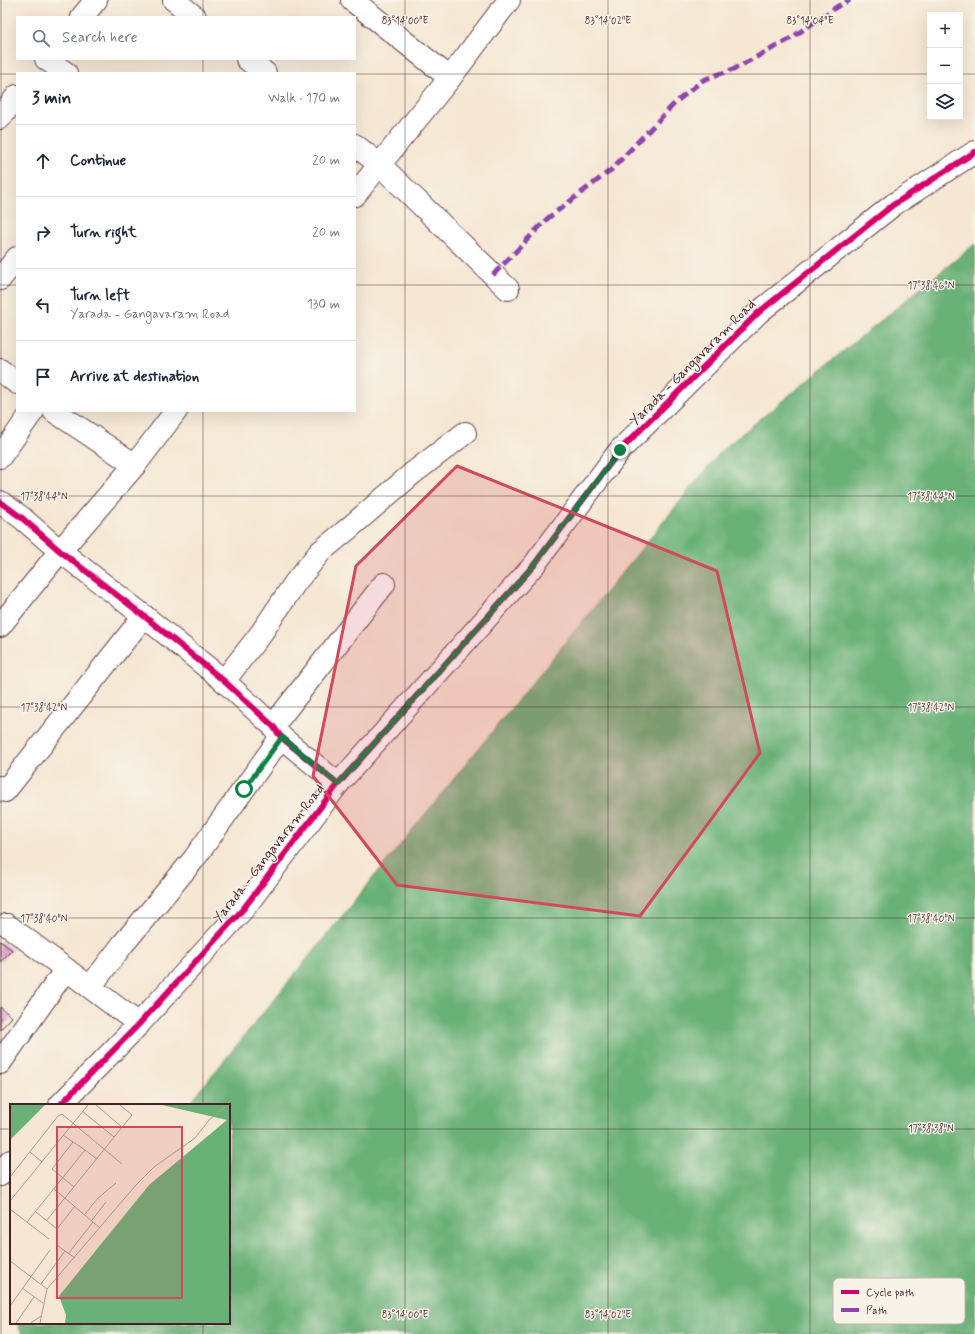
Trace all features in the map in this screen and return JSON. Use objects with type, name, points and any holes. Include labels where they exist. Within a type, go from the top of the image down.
[{"type":"street","points":[[83,16],[96,0]]},
{"type":"street","points":[[174,0],[194,16]]},
{"type":"street","points":[[352,0],[450,78]]},
{"type":"street","points":[[356,194],[450,78],[509,0]]},
{"type":"street","points":[[36,72],[45,60]]},
{"type":"street","points":[[47,60],[65,72]]},
{"type":"street","points":[[248,60],[264,72]]},
{"type":"street","points":[[0,118],[16,97]]},
{"type":"street","points":[[356,147],[380,165],[508,289]]},
{"type":"street","name":"Yarada - Gangavaram Road","points":[[61,1104],[139,1024],[244,908],[338,784],[534,565],[620,450],[754,317],[893,205],[975,152]]},
{"type":"street","points":[[0,279],[16,259]]},
{"type":"street","points":[[0,370],[16,382]]},
{"type":"street","points":[[0,457],[32,412]]},
{"type":"street","points":[[56,412],[135,465]]},
{"type":"street","points":[[0,626],[60,551],[135,465],[175,412]]},
{"type":"street","points":[[224,681],[262,632],[295,583],[320,552],[413,473],[465,433]]},
{"type":"street","points":[[0,502],[22,518],[60,551],[144,616],[224,681],[277,731],[338,784]]},
{"type":"street","points":[[90,987],[123,944],[194,859],[277,731],[384,584]]},
{"type":"street","points":[[0,786],[5,791],[144,616]]},
{"type":"street","points":[[7,925],[139,1024]]},
{"type":"street","points":[[0,1063],[66,970]]},
{"type":"street","points":[[0,1175],[10,1163]]},
{"type":"highlighted area","points":[[457,466],[717,571],[760,753],[640,916],[397,885],[313,776],[356,566]]},
{"type":"green space","points":[[975,244],[975,1334],[22,1334],[17,1324],[230,1324],[230,1104],[189,1104],[722,450]]},
{"type":"building","points":[[0,941],[12,950],[0,962]]},
{"type":"building","points":[[0,1007],[12,1017],[0,1030]]},
{"type":"marked path","points":[[493,275],[548,218],[611,170],[676,102],[703,80],[736,68],[788,40],[838,6],[850,0]]},
{"type":"cycle path","points":[[61,1104],[139,1024],[244,908],[338,784],[534,565],[620,450],[759,312],[893,205],[975,152]]},
{"type":"cycle path","points":[[0,502],[22,518],[60,551],[144,616],[224,681],[273,726],[281,737],[338,784]]},
{"type":"route","points":[[244,789],[282,737],[338,784],[534,565],[620,450]]}]
